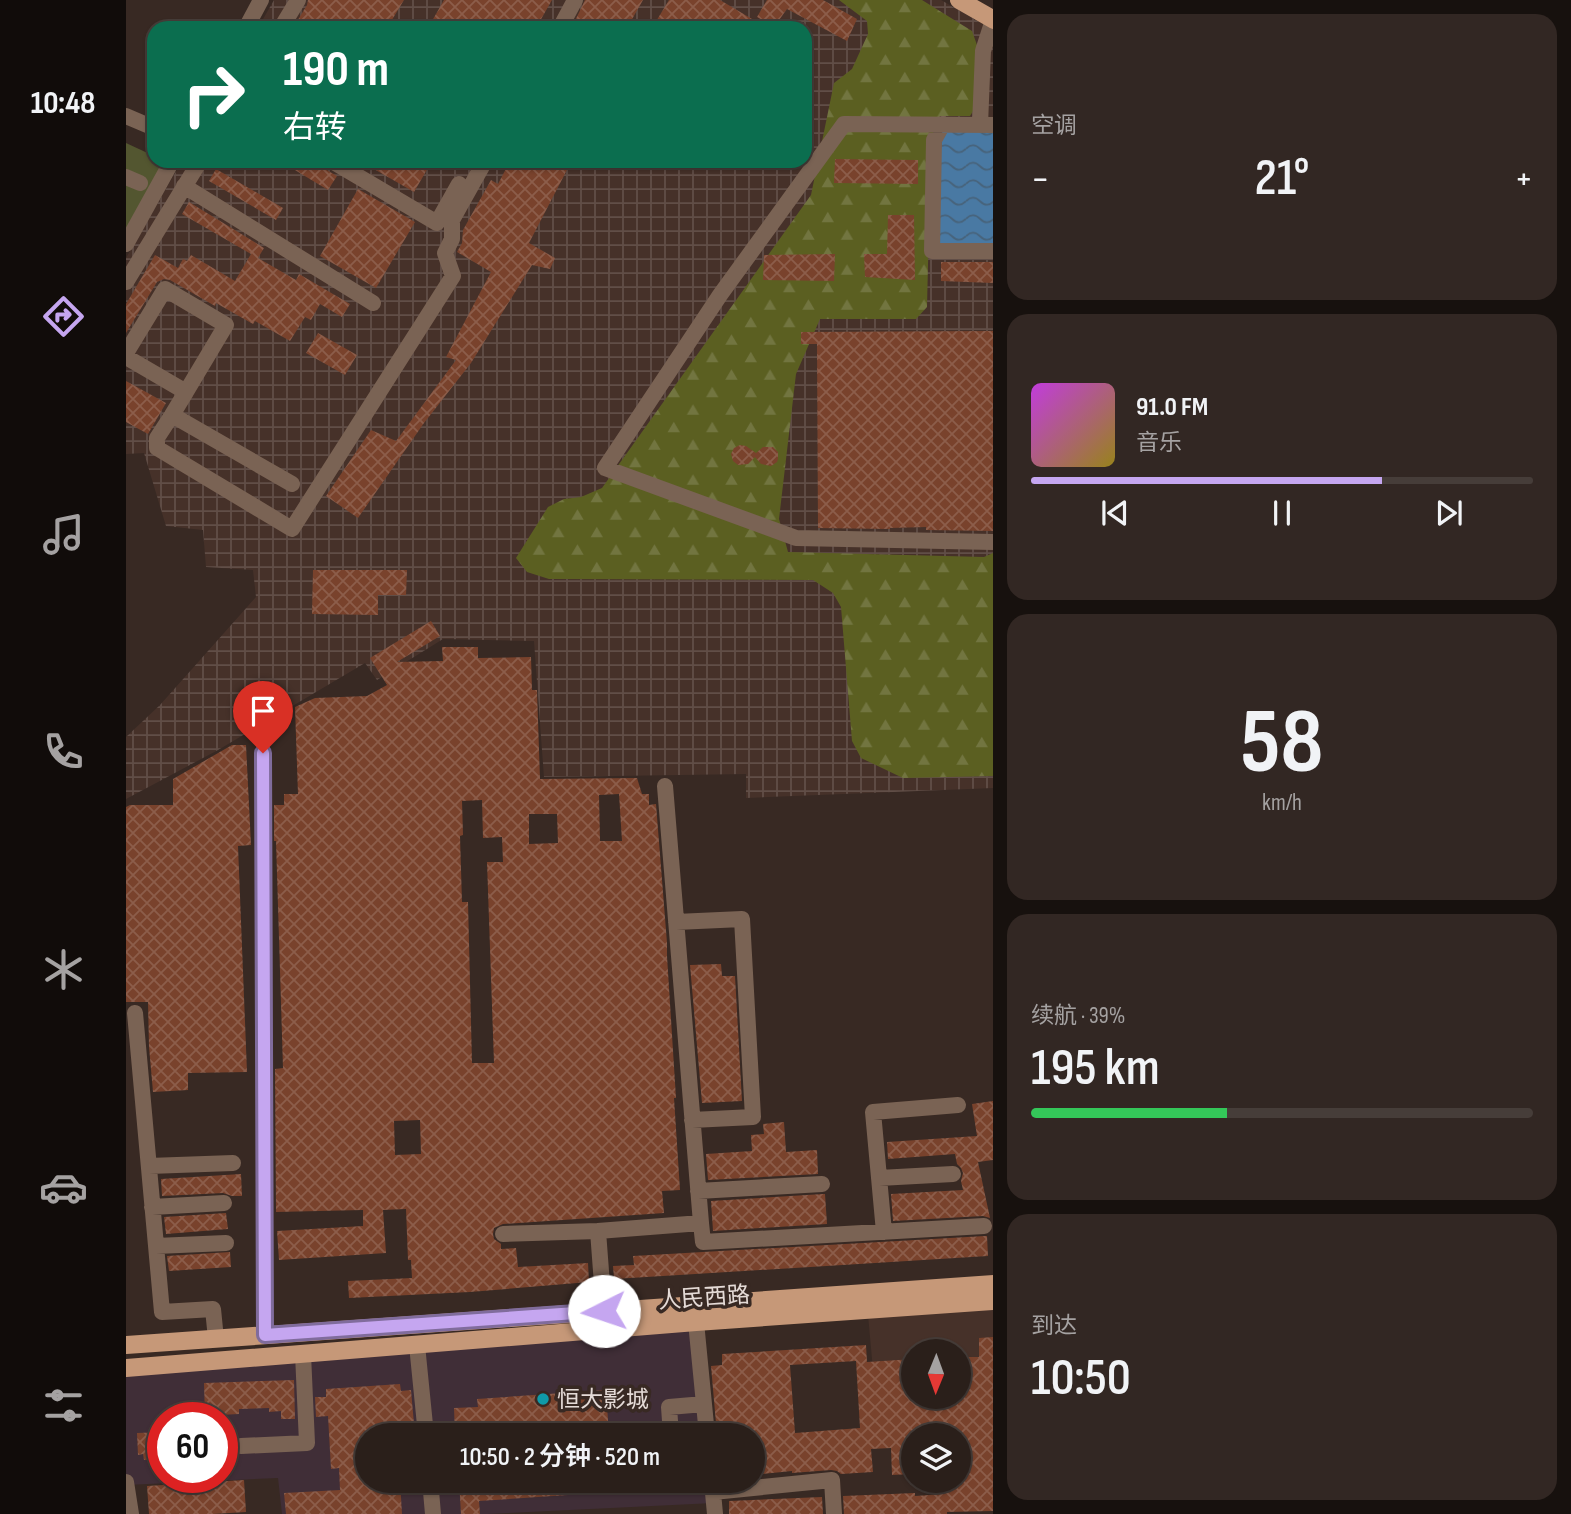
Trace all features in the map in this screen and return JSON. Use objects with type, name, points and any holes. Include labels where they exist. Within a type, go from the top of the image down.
[{"type":"main road","points":[[959,0],[993,20]]},
{"type":"main road","name":"人民西路","points":[[126,1345],[993,1284]]},
{"type":"main road","name":"人民西路","points":[[126,1368],[993,1301]]},
{"type":"street","points":[[250,21],[261,0]]},
{"type":"street","points":[[285,21],[298,0]]},
{"type":"street","points":[[564,21],[575,0]]},
{"type":"street","points":[[993,20],[983,51],[987,125],[844,124],[720,295],[605,468],[796,538],[993,542]]},
{"type":"street","points":[[126,116],[147,125]]},
{"type":"street","points":[[943,124],[934,140],[932,251],[993,251]]},
{"type":"street","points":[[126,244],[168,168]]},
{"type":"street","points":[[126,282],[196,168]]},
{"type":"street","points":[[344,168],[437,223],[469,168]]},
{"type":"street","points":[[186,392],[126,355],[165,289],[226,326],[186,392],[172,415],[157,438],[156,448],[292,529],[453,276],[444,253],[452,239],[452,220],[481,168]]},
{"type":"street","points":[[184,186],[373,303]]},
{"type":"street","points":[[172,415],[292,484]]},
{"type":"street","points":[[263,753],[265,1335]]},
{"type":"street","points":[[665,786],[703,1242],[984,1226]]},
{"type":"street","points":[[676,922],[742,919],[753,1117],[692,1120]]},
{"type":"street","points":[[135,1013],[162,1312],[213,1309],[216,1339]]},
{"type":"street","points":[[884,1232],[873,1112],[958,1105]]},
{"type":"street","points":[[149,1166],[233,1163]]},
{"type":"street","points":[[879,1178],[953,1174]]},
{"type":"street","points":[[698,1191],[822,1184]]},
{"type":"street","points":[[152,1207],[224,1203]]},
{"type":"street","points":[[503,1234],[598,1231],[701,1223]]},
{"type":"street","points":[[598,1231],[604,1311]]},
{"type":"street","points":[[156,1246],[226,1243]]},
{"type":"street","points":[[696,1322],[706,1423]]},
{"type":"street","points":[[417,1345],[425,1423]]},
{"type":"street","points":[[241,1446],[307,1443],[303,1354]]},
{"type":"street","points":[[670,1423],[669,1407],[704,1404]]},
{"type":"street","points":[[765,1483],[832,1480],[834,1514]]},
{"type":"street","points":[[126,1482],[131,1514]]},
{"type":"street","points":[[431,1493],[433,1514]]},
{"type":"street","points":[[713,1493],[715,1514]]},
{"type":"shaded area","points":[[274,0],[941,0],[993,30],[993,788],[746,798],[746,774],[544,777],[534,641],[443,639],[377,680],[365,663],[218,750],[126,799],[126,737],[160,705],[256,597],[253,570],[206,567],[203,530],[166,526],[144,453],[126,454],[126,258],[178,168],[812,168],[812,21],[262,21]]},
{"type":"shaded area","points":[[993,1306],[993,1381],[971,1384],[971,1339],[901,1339],[901,1390],[875,1392],[868,1315]]},
{"type":"shaded area","points":[[696,1322],[706,1423],[355,1423],[355,1493],[713,1493],[714,1503],[488,1514],[282,1514],[278,1478],[238,1480],[238,1402],[147,1402],[147,1484],[126,1485],[126,1368]]},
{"type":"green space","points":[[839,0],[922,0],[972,31],[977,45],[975,108],[970,116],[940,116],[931,138],[927,307],[916,319],[820,319],[796,374],[779,519],[788,552],[984,557],[993,553],[993,776],[903,778],[861,758],[852,741],[841,607],[833,593],[813,580],[549,579],[527,572],[516,558],[548,507],[564,499],[581,497],[602,488],[811,195],[834,83],[852,69],[868,34],[867,21]]},
{"type":"green space","points":[[126,143],[147,153],[147,168],[162,168],[126,244]]},
{"type":"water","points":[[943,124],[993,125],[993,252],[932,251]]},
{"type":"building","points":[[308,0],[404,0],[391,21],[297,21]]},
{"type":"building","points":[[444,0],[552,0],[540,21],[432,21]]},
{"type":"building","points":[[585,0],[643,0],[631,21],[575,21]]},
{"type":"building","points":[[669,0],[720,0],[752,19],[751,21],[656,21]]},
{"type":"building","points":[[767,0],[823,0],[857,19],[847,41],[787,9],[778,21],[764,21],[757,17]]},
{"type":"building","points":[[835,159],[918,160],[918,184],[834,183]]},
{"type":"building","points":[[292,168],[323,168],[337,176],[328,190]]},
{"type":"building","points":[[372,168],[428,168],[414,192]]},
{"type":"building","points":[[506,168],[568,168],[529,243],[555,258],[550,269],[532,265],[471,363],[424,423],[358,518],[326,496],[371,430],[396,441],[456,360],[446,357],[491,272],[457,252],[462,243],[463,230],[491,180],[498,184]]},
{"type":"building","points":[[216,169],[283,208],[276,220],[209,181]]},
{"type":"building","points":[[358,189],[415,222],[376,288],[320,256]]},
{"type":"building","points":[[189,202],[264,248],[258,258],[296,280],[299,274],[350,304],[342,317],[320,304],[311,320],[305,317],[290,341],[255,321],[253,324],[164,279],[157,282],[126,333],[126,304],[155,255],[178,268],[183,259],[187,261],[191,255],[235,281],[251,254],[182,214]]},
{"type":"building","points":[[888,215],[914,215],[915,280],[865,277],[864,254],[887,254]]},
{"type":"building","points":[[835,254],[834,281],[763,280],[764,255]]},
{"type":"building","points":[[941,262],[993,262],[993,283],[941,281]]},
{"type":"building","points":[[993,331],[993,531],[926,530],[926,527],[818,528],[817,344],[801,344],[801,332]]},
{"type":"building","points":[[318,333],[357,355],[345,375],[306,353]]},
{"type":"building","points":[[126,381],[166,403],[148,434],[126,422]]},
{"type":"building","points":[[740,445],[756,453],[763,447],[773,447],[778,452],[777,462],[771,466],[761,464],[755,457],[748,464],[738,465],[731,454],[734,448]]},
{"type":"building","points":[[313,570],[407,570],[406,595],[378,595],[378,615],[312,614]]},
{"type":"building","points":[[431,621],[440,636],[397,662],[443,661],[442,647],[478,647],[478,658],[531,657],[532,690],[537,690],[540,779],[637,778],[642,794],[649,794],[649,805],[656,804],[667,943],[680,1190],[662,1191],[664,1213],[503,1224],[494,1228],[493,1234],[494,1239],[501,1244],[501,1249],[516,1248],[518,1267],[588,1263],[589,1282],[349,1298],[348,1281],[412,1278],[411,1260],[408,1260],[406,1209],[383,1210],[386,1253],[279,1260],[277,1231],[363,1226],[363,1210],[276,1212],[275,1069],[283,1068],[274,805],[284,805],[284,794],[298,794],[295,707],[315,698],[367,696],[387,685],[370,658]],"holes":[[[619,794],[622,841],[600,841],[599,795]],[[482,800],[483,838],[502,837],[503,862],[487,862],[494,1063],[472,1063],[468,902],[462,902],[462,801]],[[529,814],[557,814],[558,843],[529,844]],[[420,1120],[421,1154],[395,1155],[394,1121]]]},
{"type":"building","points":[[232,745],[246,745],[251,845],[238,846],[247,1072],[188,1073],[188,1090],[153,1092],[148,1002],[126,1002],[126,807],[173,805],[173,779]]},
{"type":"building","points":[[721,964],[722,976],[735,976],[742,1101],[702,1103],[690,965]]},
{"type":"building","points":[[993,1101],[993,1160],[978,1162],[990,1218],[983,1216],[893,1221],[891,1194],[963,1190],[963,1173],[955,1154],[888,1159],[887,1142],[977,1136],[972,1104]]},
{"type":"building","points":[[784,1122],[786,1152],[817,1150],[818,1174],[708,1180],[706,1154],[752,1151],[751,1135],[764,1134],[763,1124]]},
{"type":"building","points":[[241,1174],[242,1196],[223,1193],[162,1196],[161,1179]]},
{"type":"building","points":[[825,1194],[827,1224],[713,1231],[711,1201]]},
{"type":"building","points":[[226,1213],[228,1229],[166,1234],[164,1217]]},
{"type":"building","points":[[987,1236],[988,1256],[614,1279],[613,1266],[634,1265],[633,1256]]},
{"type":"building","points":[[230,1252],[231,1267],[169,1271],[167,1256]]},
{"type":"building","points":[[993,1337],[993,1511],[844,1514],[843,1496],[971,1493],[971,1423],[901,1423],[901,1475],[892,1475],[891,1448],[871,1449],[873,1472],[841,1474],[831,1470],[765,1474],[765,1423],[716,1423],[711,1366],[722,1365],[722,1354],[866,1345],[867,1362],[901,1360],[901,1409],[971,1409],[971,1357],[979,1357],[979,1338]],"holes":[[[856,1361],[860,1428],[795,1433],[790,1365]]]},
{"type":"building","points":[[294,1380],[295,1419],[281,1419],[281,1411],[269,1412],[269,1408],[239,1409],[238,1414],[238,1402],[205,1402],[204,1383]]},
{"type":"building","points":[[400,1384],[401,1391],[411,1390],[414,1423],[355,1423],[355,1493],[401,1493],[402,1514],[286,1514],[284,1493],[340,1490],[339,1468],[331,1469],[328,1416],[316,1417],[315,1397],[326,1397],[326,1389]]},
{"type":"building","points":[[606,1390],[608,1423],[455,1423],[454,1408],[478,1407],[477,1399]]},
{"type":"building","points":[[137,1433],[147,1433],[147,1460],[144,1460],[143,1454],[138,1455]]},
{"type":"building","points":[[238,1480],[244,1480],[246,1512],[149,1514],[148,1493],[238,1493]]},
{"type":"building","points":[[460,1493],[598,1493],[479,1501],[480,1514],[461,1514]]},
{"type":"building","points":[[822,1497],[823,1514],[729,1514],[729,1501]]},
{"type":"place","name":"恒大影城","points":[[543,1399]]},
{"type":"route","points":[[263,753],[265,1335],[604,1311]]}]
